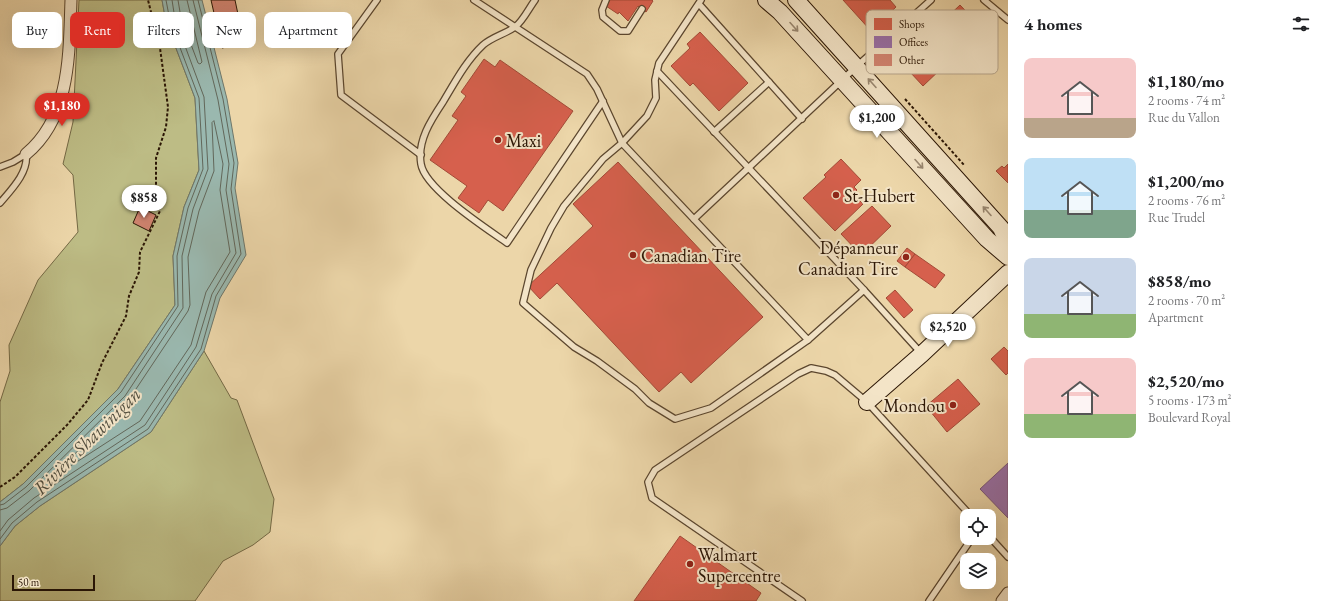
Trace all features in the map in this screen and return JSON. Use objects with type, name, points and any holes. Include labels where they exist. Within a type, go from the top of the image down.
[{"type":"main road","points":[[766,0],[780,12],[843,80],[987,239],[1008,257]]},
{"type":"main road","points":[[796,0],[1002,228],[1008,243]]},
{"type":"main road","points":[[867,402],[922,354],[1008,273]]},
{"type":"street","points":[[26,154],[40,141],[47,130],[61,98],[68,61],[71,0]]},
{"type":"street","points":[[1002,601],[1008,593]]},
{"type":"lane","points":[[377,0],[338,54],[341,95],[421,155]]},
{"type":"lane","points":[[474,0],[587,74],[592,80],[603,101],[622,143],[808,340]]},
{"type":"lane","points":[[534,0],[516,27],[485,44],[471,58],[428,126],[422,144],[421,155],[421,164],[425,174],[452,204],[507,243],[603,101]]},
{"type":"lane","points":[[606,0],[602,10],[603,17],[620,31],[628,31],[642,9]]},
{"type":"lane","points":[[920,10],[931,0]]},
{"type":"lane","points":[[984,0],[996,10]]},
{"type":"lane","points":[[802,119],[700,2],[659,63],[655,80],[656,98],[647,116],[622,143],[603,159],[564,206],[554,223],[531,270],[523,303],[574,348],[597,361],[634,389],[649,403],[675,419],[711,408],[808,340],[864,290]]},
{"type":"lane","points":[[998,12],[1008,20]]},
{"type":"lane","points":[[694,219],[866,58]]},
{"type":"lane","points":[[657,71],[864,290],[922,354]]},
{"type":"lane","points":[[714,132],[769,82]]},
{"type":"lane","points":[[0,166],[13,162],[26,154]]},
{"type":"lane","points":[[0,203],[22,172],[26,162],[26,154]]},
{"type":"lane","points":[[802,601],[652,498],[648,482],[655,470],[798,374],[811,368],[826,371],[835,375],[867,402],[965,509]]},
{"type":"lane","points":[[996,544],[1008,557]]},
{"type":"lane","points":[[929,601],[967,545]]},
{"type":"path","points":[[0,487],[15,477],[67,425],[88,400],[102,363],[126,316],[129,296],[139,272],[140,252],[160,211],[156,192],[156,158],[166,127],[168,107],[160,48],[148,0]]},
{"type":"shaded area","points":[[79,0],[162,0],[164,12],[133,12],[133,48],[176,48],[195,98],[199,170],[184,207],[173,256],[175,305],[118,389],[23,484],[0,502],[0,402],[10,371],[9,345],[38,280],[78,232],[73,175],[63,164],[73,122],[77,48],[125,48],[125,12],[78,12]]},
{"type":"shaded area","points":[[204,351],[231,398],[237,400],[274,499],[270,532],[253,545],[223,561],[195,601],[0,601],[0,546],[15,526],[40,506],[151,432]]},
{"type":"water","name":"Rivière Shawinigan","points":[[162,0],[202,0],[205,12],[202,12],[202,48],[214,48],[227,99],[238,163],[235,188],[246,255],[220,298],[204,351],[151,432],[40,506],[15,526],[0,546],[0,502],[23,484],[118,389],[175,305],[173,256],[184,207],[199,170],[195,98],[176,48],[194,48],[194,12],[164,12]]},
{"type":"building: Shops","points":[[610,0],[653,1],[646,12],[638,6],[628,21],[619,12],[618,14],[606,6]]},
{"type":"building: Shops","points":[[843,0],[890,0],[896,7],[893,10],[866,10],[866,25]]},
{"type":"building: Shops","points":[[960,5],[965,10],[955,10]]},
{"type":"building: Shops","points":[[700,32],[748,83],[719,111],[693,83],[690,86],[671,66],[690,48],[687,44]]},
{"type":"building: Shops","name":"Maxi","points":[[484,59],[495,67],[500,60],[573,111],[503,211],[488,200],[479,213],[458,198],[467,186],[430,160],[458,120],[452,116],[466,96],[461,92]]},
{"type":"building: Shops","points":[[912,74],[936,74],[923,86]]},
{"type":"building: Shops","points":[[841,159],[861,180],[854,187],[857,190],[853,194],[863,204],[835,231],[803,198],[826,177],[824,175]]},
{"type":"building: Shops","name":"Canadian Tire","points":[[618,162],[763,317],[691,383],[681,372],[659,392],[557,283],[540,299],[528,286],[593,226],[573,204]]},
{"type":"building: Shops","points":[[1008,164],[1008,183],[996,171],[1002,166],[1004,168]]},
{"type":"building: Shops","points":[[872,206],[891,226],[861,255],[841,234]]},
{"type":"building: Shops","name":"Dépanneur Canadian Tire","points":[[907,248],[915,254],[905,267],[897,261]]},
{"type":"building: Shops","points":[[915,254],[945,275],[935,288],[905,267]]},
{"type":"building: Shops","points":[[895,290],[913,310],[904,318],[886,298]]},
{"type":"building: Shops","points":[[1004,347],[1008,351],[1008,373],[1006,375],[991,359]]},
{"type":"building: Shops","name":"Mondou","points":[[958,379],[980,404],[947,432],[926,406]]},
{"type":"building: Shops","name":"Walmart Supercentre","points":[[680,536],[761,593],[756,601],[634,601]]},
{"type":"building: Offices","points":[[1008,463],[1008,518],[980,489]]},
{"type":"building: Other","points":[[211,0],[235,0],[238,12],[214,12]]},
{"type":"building: Other","points":[[140,207],[156,215],[149,231],[133,223]]},
{"type":"place","name":"Maxi","points":[[498,140]]},
{"type":"place","name":"St-Hubert","points":[[836,195]]},
{"type":"place","name":"Canadian Tire","points":[[633,255]]},
{"type":"place","name":"Dépanneur Canadian Tire","points":[[906,257]]},
{"type":"place","name":"Mondou","points":[[953,405]]},
{"type":"place","name":"Walmart Supercentre","points":[[690,564]]}]
